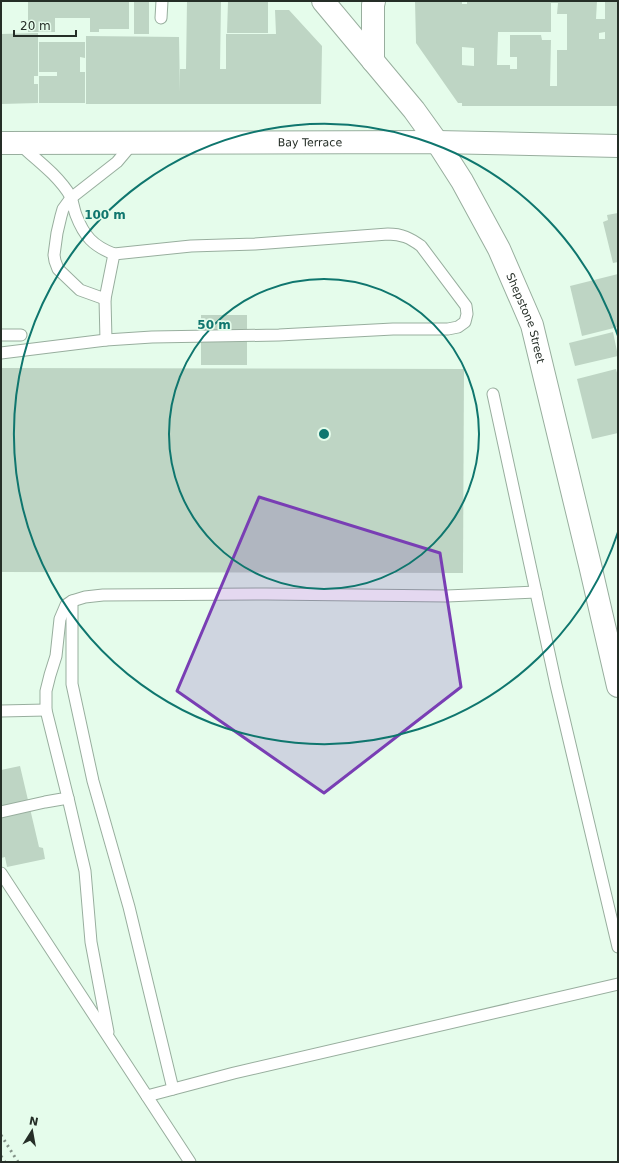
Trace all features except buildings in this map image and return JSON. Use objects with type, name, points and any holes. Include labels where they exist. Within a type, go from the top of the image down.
[{"type":"main road","name":"Shepstone Street","points":[[323,1],[414,110],[437,142],[462,181],[499,249],[532,325],[618,686]]},
{"type":"main road","points":[[373,61],[374,1]]},
{"type":"main road","name":"Bay Terrace","points":[[10,143],[437,142],[618,146]]},
{"type":"lane","points":[[160,18],[162,1]]},
{"type":"lane","points":[[1,353],[106,340],[152,337],[279,335],[393,329],[448,329],[461,326],[465,322],[467,314],[466,306],[421,246],[412,239],[400,235],[388,234],[255,244],[190,246],[114,254],[103,250],[87,237],[80,226],[71,198],[54,174],[10,143]]},
{"type":"lane","points":[[105,299],[80,290],[58,269],[54,255],[60,216],[71,198],[117,162],[133,143]]},
{"type":"lane","points":[[106,340],[105,299],[114,254]]},
{"type":"lane","points":[[1,335],[21,335]]},
{"type":"lane","points":[[493,394],[556,685],[618,947]]},
{"type":"lane","points":[[109,1038],[91,942],[85,871],[46,710],[46,691],[56,656],[60,619],[66,605],[72,601],[85,597],[103,595],[267,594],[447,596],[536,592]]},
{"type":"lane","points":[[72,601],[72,684],[93,781],[128,907],[173,1090]]},
{"type":"lane","points":[[1,711],[46,710]]},
{"type":"lane","points":[[1,812],[68,798]]},
{"type":"lane","points":[[1,873],[190,1162]]},
{"type":"lane","points":[[147,1096],[234,1073],[618,984]]},
{"type":"highlighted area","points":[[259,497],[440,553],[461,687],[324,793],[177,691]]},
{"type":"railway","points":[[1,1135],[18,1162]]},
{"type":"railway","points":[[1,1156],[5,1162]]}]
